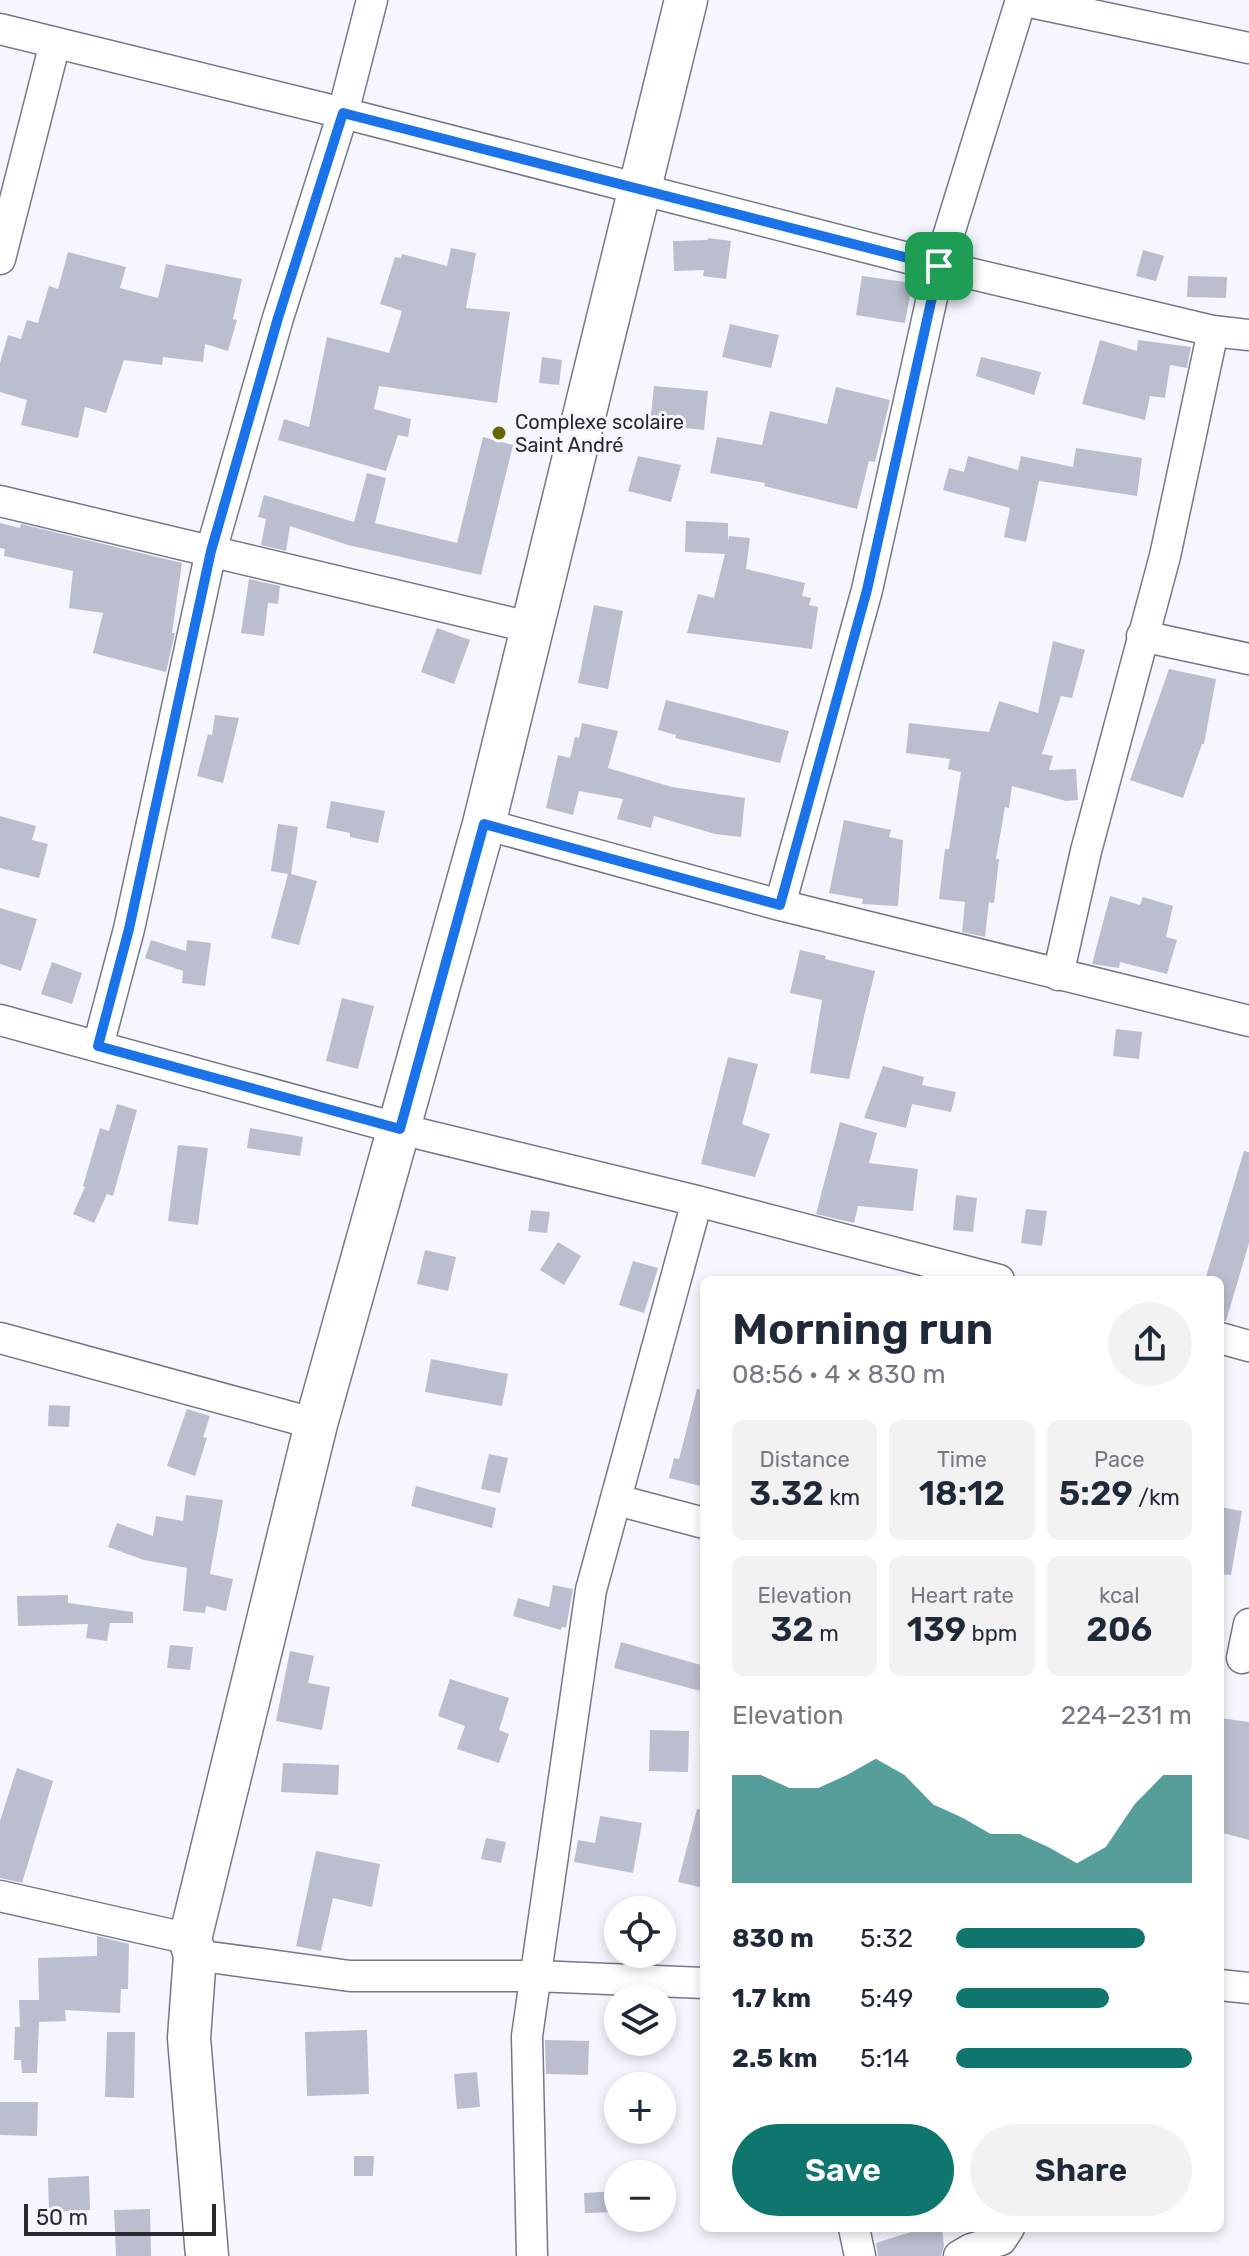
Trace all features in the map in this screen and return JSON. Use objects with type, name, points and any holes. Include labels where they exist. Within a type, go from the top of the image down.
[{"type":"street","points":[[98,1046],[129,929],[211,551],[278,318],[343,113],[372,0]]},
{"type":"street","points":[[207,2256],[189,2038],[192,1947],[316,1424],[484,824],[686,0]]},
{"type":"street","points":[[780,905],[867,590],[939,266],[1021,0],[1249,48]]},
{"type":"street","points":[[0,29],[343,113],[939,266],[1213,331],[1249,335]]},
{"type":"street","points":[[0,259],[55,43]]},
{"type":"street","points":[[1058,975],[1086,851],[1165,556],[1213,331]]},
{"type":"street","points":[[0,501],[533,628]]},
{"type":"street","points":[[1142,636],[1249,659]]},
{"type":"street","points":[[484,824],[780,905],[1249,1021]]},
{"type":"street","points":[[0,1020],[400,1129],[697,1201],[984,1276]]},
{"type":"street","points":[[532,2256],[527,2036],[591,1590],[697,1201]]},
{"type":"street","points":[[0,1338],[316,1424]]},
{"type":"street","points":[[1224,1339],[1249,1346]]},
{"type":"street","points":[[617,1500],[700,1522]]},
{"type":"street","points":[[1237,1657],[1249,1624]]},
{"type":"street","points":[[0,1896],[192,1947],[350,1976],[536,1976],[700,1983]]},
{"type":"street","points":[[1224,1985],[1249,1988]]},
{"type":"street","points":[[855,2232],[860,2256]]},
{"type":"street","points":[[959,2256],[1001,2240],[1006,2232]]},
{"type":"building","points":[[708,238],[731,241],[726,279],[703,276],[704,270],[674,271],[673,241]]},
{"type":"building","points":[[451,248],[476,253],[466,308],[510,312],[497,403],[379,386],[374,409],[411,419],[408,437],[398,435],[386,471],[278,440],[284,419],[309,427],[327,337],[389,353],[402,311],[380,304],[395,257],[401,258],[402,254],[447,266]]},
{"type":"building","points":[[1143,250],[1164,256],[1156,281],[1136,276]]},
{"type":"building","points":[[68,252],[126,267],[120,288],[158,298],[166,264],[242,279],[233,319],[237,320],[228,351],[205,344],[203,362],[163,357],[162,365],[124,360],[106,413],[85,407],[78,438],[21,425],[27,400],[0,392],[0,363],[8,335],[21,339],[27,320],[38,323],[49,286],[58,289]]},
{"type":"building","points":[[862,276],[912,283],[905,323],[856,315]]},
{"type":"building","points":[[1188,276],[1227,277],[1226,298],[1187,297]]},
{"type":"building","points":[[730,324],[779,335],[771,368],[722,357]]},
{"type":"building","points":[[1100,340],[1137,351],[1138,340],[1191,347],[1187,368],[1170,365],[1165,398],[1150,396],[1145,420],[1082,404]]},
{"type":"building","points":[[542,357],[562,360],[559,385],[539,383]]},
{"type":"building","points":[[981,357],[1041,372],[1034,395],[976,376]]},
{"type":"building","points":[[654,386],[708,391],[704,430],[650,424]]},
{"type":"building","points":[[836,387],[890,400],[875,462],[869,461],[857,509],[764,486],[765,483],[710,473],[717,437],[762,445],[770,411],[827,424]]},
{"type":"building","points":[[483,437],[513,445],[481,575],[348,545],[290,526],[286,551],[261,545],[266,519],[258,517],[264,495],[354,522],[367,473],[386,478],[375,523],[457,543]]},
{"type":"building","points":[[1076,448],[1142,458],[1137,496],[1039,481],[1026,542],[1004,537],[1010,508],[943,490],[949,468],[964,472],[968,456],[1018,470],[1021,456],[1073,467]]},
{"type":"building","points":[[638,456],[681,465],[671,502],[628,491]]},
{"type":"building","points":[[686,521],[728,523],[728,541],[729,536],[750,538],[746,569],[805,583],[802,596],[811,598],[809,605],[818,607],[812,649],[687,633],[698,594],[714,598],[725,554],[685,552]]},
{"type":"building","points":[[0,523],[20,528],[21,524],[182,563],[172,633],[175,633],[166,672],[93,653],[103,613],[69,608],[73,571],[4,556],[5,549],[0,548]]},
{"type":"building","points":[[249,579],[280,586],[278,604],[268,603],[264,636],[241,633]]},
{"type":"building","points":[[594,605],[623,611],[608,689],[578,683]]},
{"type":"building","points":[[437,628],[470,640],[454,684],[421,672]]},
{"type":"building","points":[[1053,641],[1085,650],[1072,698],[1061,696],[1042,754],[1053,756],[1049,770],[1076,769],[1078,800],[1066,801],[1012,786],[1009,808],[1005,807],[996,859],[999,859],[994,903],[989,902],[985,937],[962,932],[965,902],[939,899],[945,849],[949,849],[961,772],[948,769],[950,759],[906,753],[909,723],[989,732],[999,701],[1038,713]]},
{"type":"building","points":[[1169,669],[1216,679],[1204,744],[1183,798],[1130,780]]},
{"type":"building","points":[[666,700],[789,731],[780,763],[675,738],[676,735],[658,730]]},
{"type":"building","points":[[215,715],[239,718],[223,783],[197,776],[208,734],[212,735]]},
{"type":"building","points":[[582,723],[618,731],[608,768],[672,787],[745,798],[741,837],[715,834],[654,816],[651,828],[617,819],[623,799],[579,791],[573,815],[546,808],[558,755],[570,758]]},
{"type":"building","points":[[331,801],[385,811],[378,843],[326,828]]},
{"type":"building","points":[[0,816],[36,826],[32,840],[48,844],[39,878],[0,868]]},
{"type":"building","points":[[844,820],[891,830],[889,837],[903,840],[898,906],[862,904],[863,899],[829,893]]},
{"type":"building","points":[[278,824],[298,827],[291,874],[317,881],[299,945],[271,938],[288,874],[271,871]]},
{"type":"building","points":[[1110,896],[1140,905],[1143,897],[1173,906],[1166,937],[1177,940],[1167,974],[1120,962],[1119,968],[1092,964]]},
{"type":"building","points":[[0,908],[37,919],[21,971],[0,964]]},
{"type":"building","points":[[151,940],[186,951],[187,940],[211,943],[205,986],[182,983],[183,971],[145,958]]},
{"type":"building","points":[[800,950],[875,971],[849,1079],[810,1073],[822,1000],[790,993]]},
{"type":"building","points":[[52,962],[82,973],[72,1004],[41,994]]},
{"type":"building","points":[[342,998],[374,1006],[358,1069],[326,1061]]},
{"type":"building","points":[[1116,1029],[1142,1032],[1139,1059],[1113,1056]]},
{"type":"building","points":[[728,1057],[758,1064],[742,1124],[770,1134],[755,1177],[701,1164]]},
{"type":"building","points":[[883,1066],[924,1077],[922,1085],[956,1092],[951,1112],[912,1104],[906,1128],[864,1118]]},
{"type":"building","points":[[117,1104],[137,1110],[113,1196],[107,1194],[94,1223],[73,1214],[85,1187],[100,1128],[109,1131]]},
{"type":"building","points":[[840,1122],[877,1133],[869,1163],[918,1169],[913,1211],[858,1206],[854,1223],[816,1214]]},
{"type":"building","points":[[250,1128],[303,1137],[300,1156],[247,1148]]},
{"type":"building","points":[[178,1145],[208,1148],[198,1225],[168,1221]]},
{"type":"building","points":[[1244,1151],[1249,1152],[1249,1243],[1226,1321],[1224,1276],[1206,1276]]},
{"type":"building","points":[[956,1195],[977,1198],[973,1232],[953,1230]]},
{"type":"building","points":[[1026,1209],[1047,1211],[1042,1246],[1021,1243]]},
{"type":"building","points":[[531,1210],[550,1212],[547,1233],[528,1231]]},
{"type":"building","points":[[558,1242],[581,1256],[564,1285],[540,1270]]},
{"type":"building","points":[[425,1250],[456,1257],[448,1291],[417,1284]]},
{"type":"building","points":[[633,1261],[658,1268],[644,1313],[619,1305]]},
{"type":"building","points":[[431,1359],[508,1374],[502,1406],[425,1392]]},
{"type":"building","points":[[697,1389],[700,1389],[700,1486],[669,1478],[674,1458],[679,1459]]},
{"type":"building","points":[[49,1405],[70,1406],[69,1427],[48,1426]]},
{"type":"building","points":[[187,1409],[210,1416],[203,1437],[207,1438],[195,1476],[167,1466]]},
{"type":"building","points":[[489,1454],[508,1458],[500,1493],[481,1489]]},
{"type":"building","points":[[416,1486],[496,1508],[492,1528],[411,1506]]},
{"type":"building","points":[[186,1495],[223,1500],[210,1574],[233,1579],[226,1611],[206,1606],[205,1613],[183,1611],[187,1568],[144,1560],[108,1547],[117,1523],[153,1536],[156,1516],[183,1521]]},
{"type":"building","points":[[1224,1508],[1242,1511],[1231,1575],[1224,1574]]},
{"type":"building","points":[[553,1585],[573,1589],[566,1628],[562,1627],[561,1630],[513,1616],[518,1598],[549,1607]]},
{"type":"building","points":[[68,1595],[68,1603],[133,1612],[133,1623],[110,1623],[107,1641],[86,1638],[88,1624],[18,1626],[17,1596]]},
{"type":"building","points":[[621,1642],[700,1665],[700,1691],[614,1668]]},
{"type":"building","points":[[170,1645],[193,1647],[190,1670],[167,1668]]},
{"type":"building","points":[[290,1651],[314,1656],[308,1683],[330,1687],[322,1730],[276,1721]]},
{"type":"building","points":[[450,1679],[509,1698],[499,1730],[509,1734],[499,1763],[457,1749],[465,1726],[438,1716]]},
{"type":"building","points":[[1224,1719],[1249,1722],[1249,1840],[1224,1833]]},
{"type":"building","points":[[650,1730],[689,1731],[688,1772],[649,1771]]},
{"type":"building","points":[[283,1763],[339,1765],[338,1795],[281,1792]]},
{"type":"building","points":[[17,1768],[53,1781],[22,1883],[0,1878],[0,1821]]},
{"type":"building","points":[[697,1809],[700,1809],[700,1887],[678,1882]]},
{"type":"building","points":[[600,1816],[642,1823],[633,1873],[574,1862],[578,1840],[595,1843]]},
{"type":"building","points":[[486,1838],[506,1842],[501,1863],[481,1859]]},
{"type":"building","points":[[316,1851],[380,1864],[372,1907],[333,1898],[321,1951],[296,1946]]},
{"type":"building","points":[[97,1936],[129,1944],[128,1989],[121,1989],[120,2013],[65,2010],[66,2021],[39,2022],[37,2073],[22,2073],[21,2060],[14,2060],[15,2027],[20,2027],[19,2000],[39,2000],[38,1958],[97,1956]]},
{"type":"building","points":[[367,2030],[369,2094],[307,2096],[305,2032]]},
{"type":"building","points":[[107,2032],[135,2032],[134,2098],[105,2097]]},
{"type":"building","points":[[545,2040],[589,2041],[588,2075],[546,2074]]},
{"type":"building","points":[[477,2072],[480,2107],[457,2109],[454,2074]]},
{"type":"building","points":[[0,2102],[38,2102],[37,2136],[0,2135]]},
{"type":"building","points":[[354,2156],[374,2156],[373,2176],[354,2176]]},
{"type":"building","points":[[89,2176],[90,2210],[49,2212],[48,2178]]},
{"type":"building","points":[[604,2192],[604,2212],[585,2213],[584,2193]]},
{"type":"building","points":[[150,2209],[151,2256],[116,2256],[114,2210]]},
{"type":"building","points":[[911,2232],[942,2232],[944,2246],[941,2256],[878,2256],[876,2243]]},
{"type":"place","name":"Complexe scolaire Saint André","points":[[499,433]]},
{"type":"route","points":[[343,113],[939,266],[867,590],[780,905],[484,824],[400,1129],[98,1046],[129,929],[211,551],[278,318],[343,113]]}]
